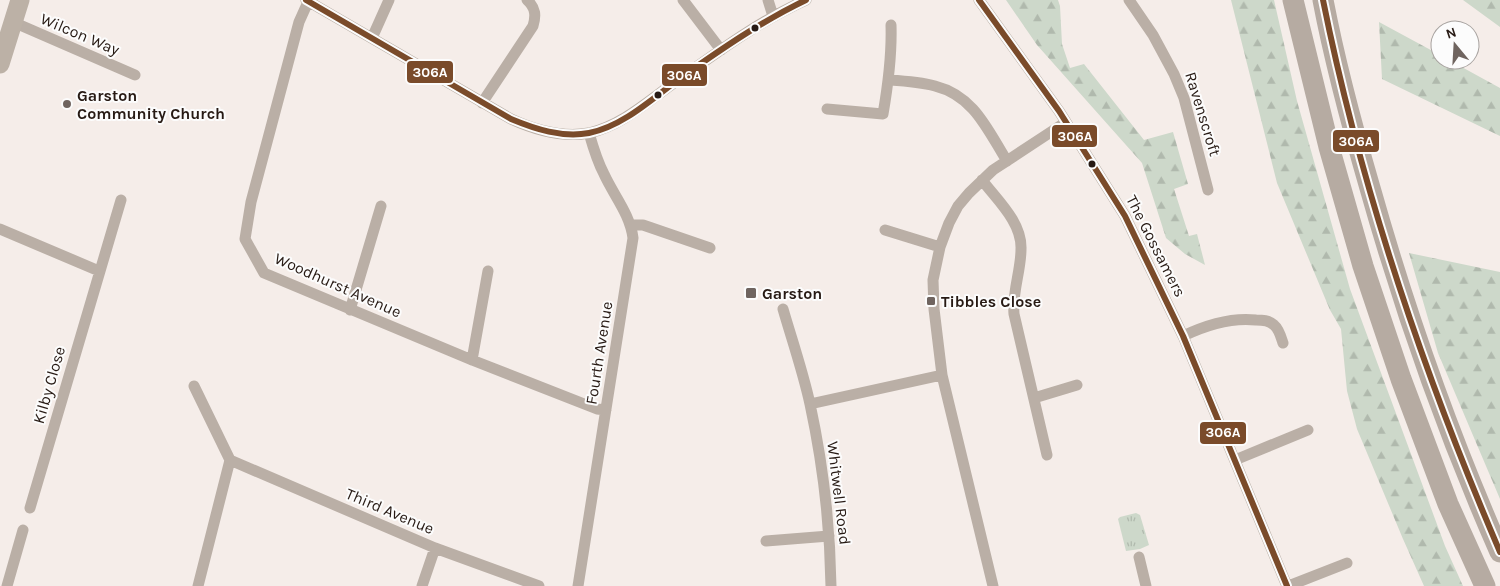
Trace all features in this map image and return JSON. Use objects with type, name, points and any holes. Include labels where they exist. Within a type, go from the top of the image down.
[{"type":"highway","points":[[1293,0],[1329,147],[1363,266],[1411,406],[1448,504],[1485,586]]},
{"type":"highway","points":[[1323,0],[1356,139],[1390,258],[1427,369],[1474,493],[1500,552]]},
{"type":"main road","points":[[0,64],[20,0]]},
{"type":"street","points":[[372,38],[389,0]]},
{"type":"street","points":[[482,103],[532,26],[535,13],[534,8],[527,0]]},
{"type":"street","points":[[683,0],[721,50]]},
{"type":"street","points":[[768,0],[774,16]]},
{"type":"street","points":[[307,1],[482,103],[529,128],[562,134],[589,133],[616,123],[750,29],[806,0]]},
{"type":"street","name":"The Gossamers","points":[[979,0],[1066,122],[1125,216],[1183,336],[1288,586],[1347,562]]},
{"type":"street","name":"Ravenscroft","points":[[1129,0],[1153,35],[1174,74],[1184,98],[1208,190]]},
{"type":"street","name":"Woodhurst Avenue","points":[[307,1],[291,50],[251,202],[245,238],[264,273],[472,360],[598,409],[606,410]]},
{"type":"street","name":"Wilcon Way","points":[[13,22],[135,75]]},
{"type":"street","points":[[827,109],[883,114],[889,80],[892,41],[891,25]]},
{"type":"street","points":[[889,80],[933,85],[949,90],[962,98],[974,108],[1007,161]]},
{"type":"street","points":[[993,586],[942,375],[932,280],[940,247],[958,206],[982,180],[1066,122]]},
{"type":"street","name":"Fourth Avenue","points":[[578,586],[633,238],[631,224],[604,175],[589,133]]},
{"type":"street","points":[[982,180],[1013,220],[1020,239],[1021,250],[1013,302],[1014,314],[1047,455]]},
{"type":"street","name":"Kilby Close","points":[[30,508],[121,200]]},
{"type":"street","points":[[350,310],[381,206]]},
{"type":"street","points":[[631,224],[710,248]]},
{"type":"street","points":[[0,229],[99,271]]},
{"type":"street","points":[[885,230],[940,247]]},
{"type":"street","points":[[472,360],[488,271]]},
{"type":"street","name":"Whitwell Road","points":[[783,308],[810,404],[824,484],[831,586]]},
{"type":"street","points":[[1183,336],[1216,323],[1246,319],[1265,320],[1278,329],[1283,342]]},
{"type":"street","points":[[810,404],[942,375]]},
{"type":"street","points":[[1034,398],[1077,385]]},
{"type":"street","points":[[194,386],[230,460],[198,586]]},
{"type":"street","points":[[1235,460],[1308,430]]},
{"type":"street","name":"Third Avenue","points":[[230,460],[435,548],[539,586]]},
{"type":"street","points":[[7,586],[23,530]]},
{"type":"street","points":[[766,541],[829,536]]},
{"type":"street","points":[[422,586],[435,548]]},
{"type":"street","points":[[1139,557],[1146,586]]},
{"type":"green space","points":[[1006,0],[1058,0],[1062,44],[1070,68],[1084,64],[1144,140],[1173,132],[1188,184],[1174,189],[1189,236],[1197,234],[1205,265],[1185,254],[1166,238],[1142,163],[1037,45]]},
{"type":"green space","points":[[1231,0],[1274,0],[1297,101],[1350,289],[1445,546],[1463,586],[1424,586],[1357,429],[1347,391],[1341,329],[1330,310],[1277,183]]},
{"type":"green space","points":[[1463,0],[1500,0],[1500,27]]},
{"type":"green space","points":[[1379,22],[1430,50],[1430,70],[1467,70],[1500,88],[1500,136],[1382,79]]},
{"type":"green space","points":[[1409,253],[1500,272],[1500,499],[1438,353]]},
{"type":"green space","points":[[1136,513],[1140,515],[1149,545],[1140,549],[1126,551],[1118,519]]},
{"type":"transit line","name":"306A","points":[[306,0],[511,119],[539,129],[569,134],[589,133],[614,124],[650,101],[728,45],[806,0]]},
{"type":"transit line","name":"306A","points":[[979,0],[1059,111],[1125,216],[1183,336],[1287,586]]},
{"type":"transit line","name":"306A","points":[[1323,0],[1338,71],[1356,141],[1397,280],[1446,418],[1500,552]]},
{"type":"place","name":"Garston Community Church","points":[[67,104]]},
{"type":"place","name":"Garston","points":[[751,293]]},
{"type":"place","name":"Tibbles Close","points":[[931,301]]}]
